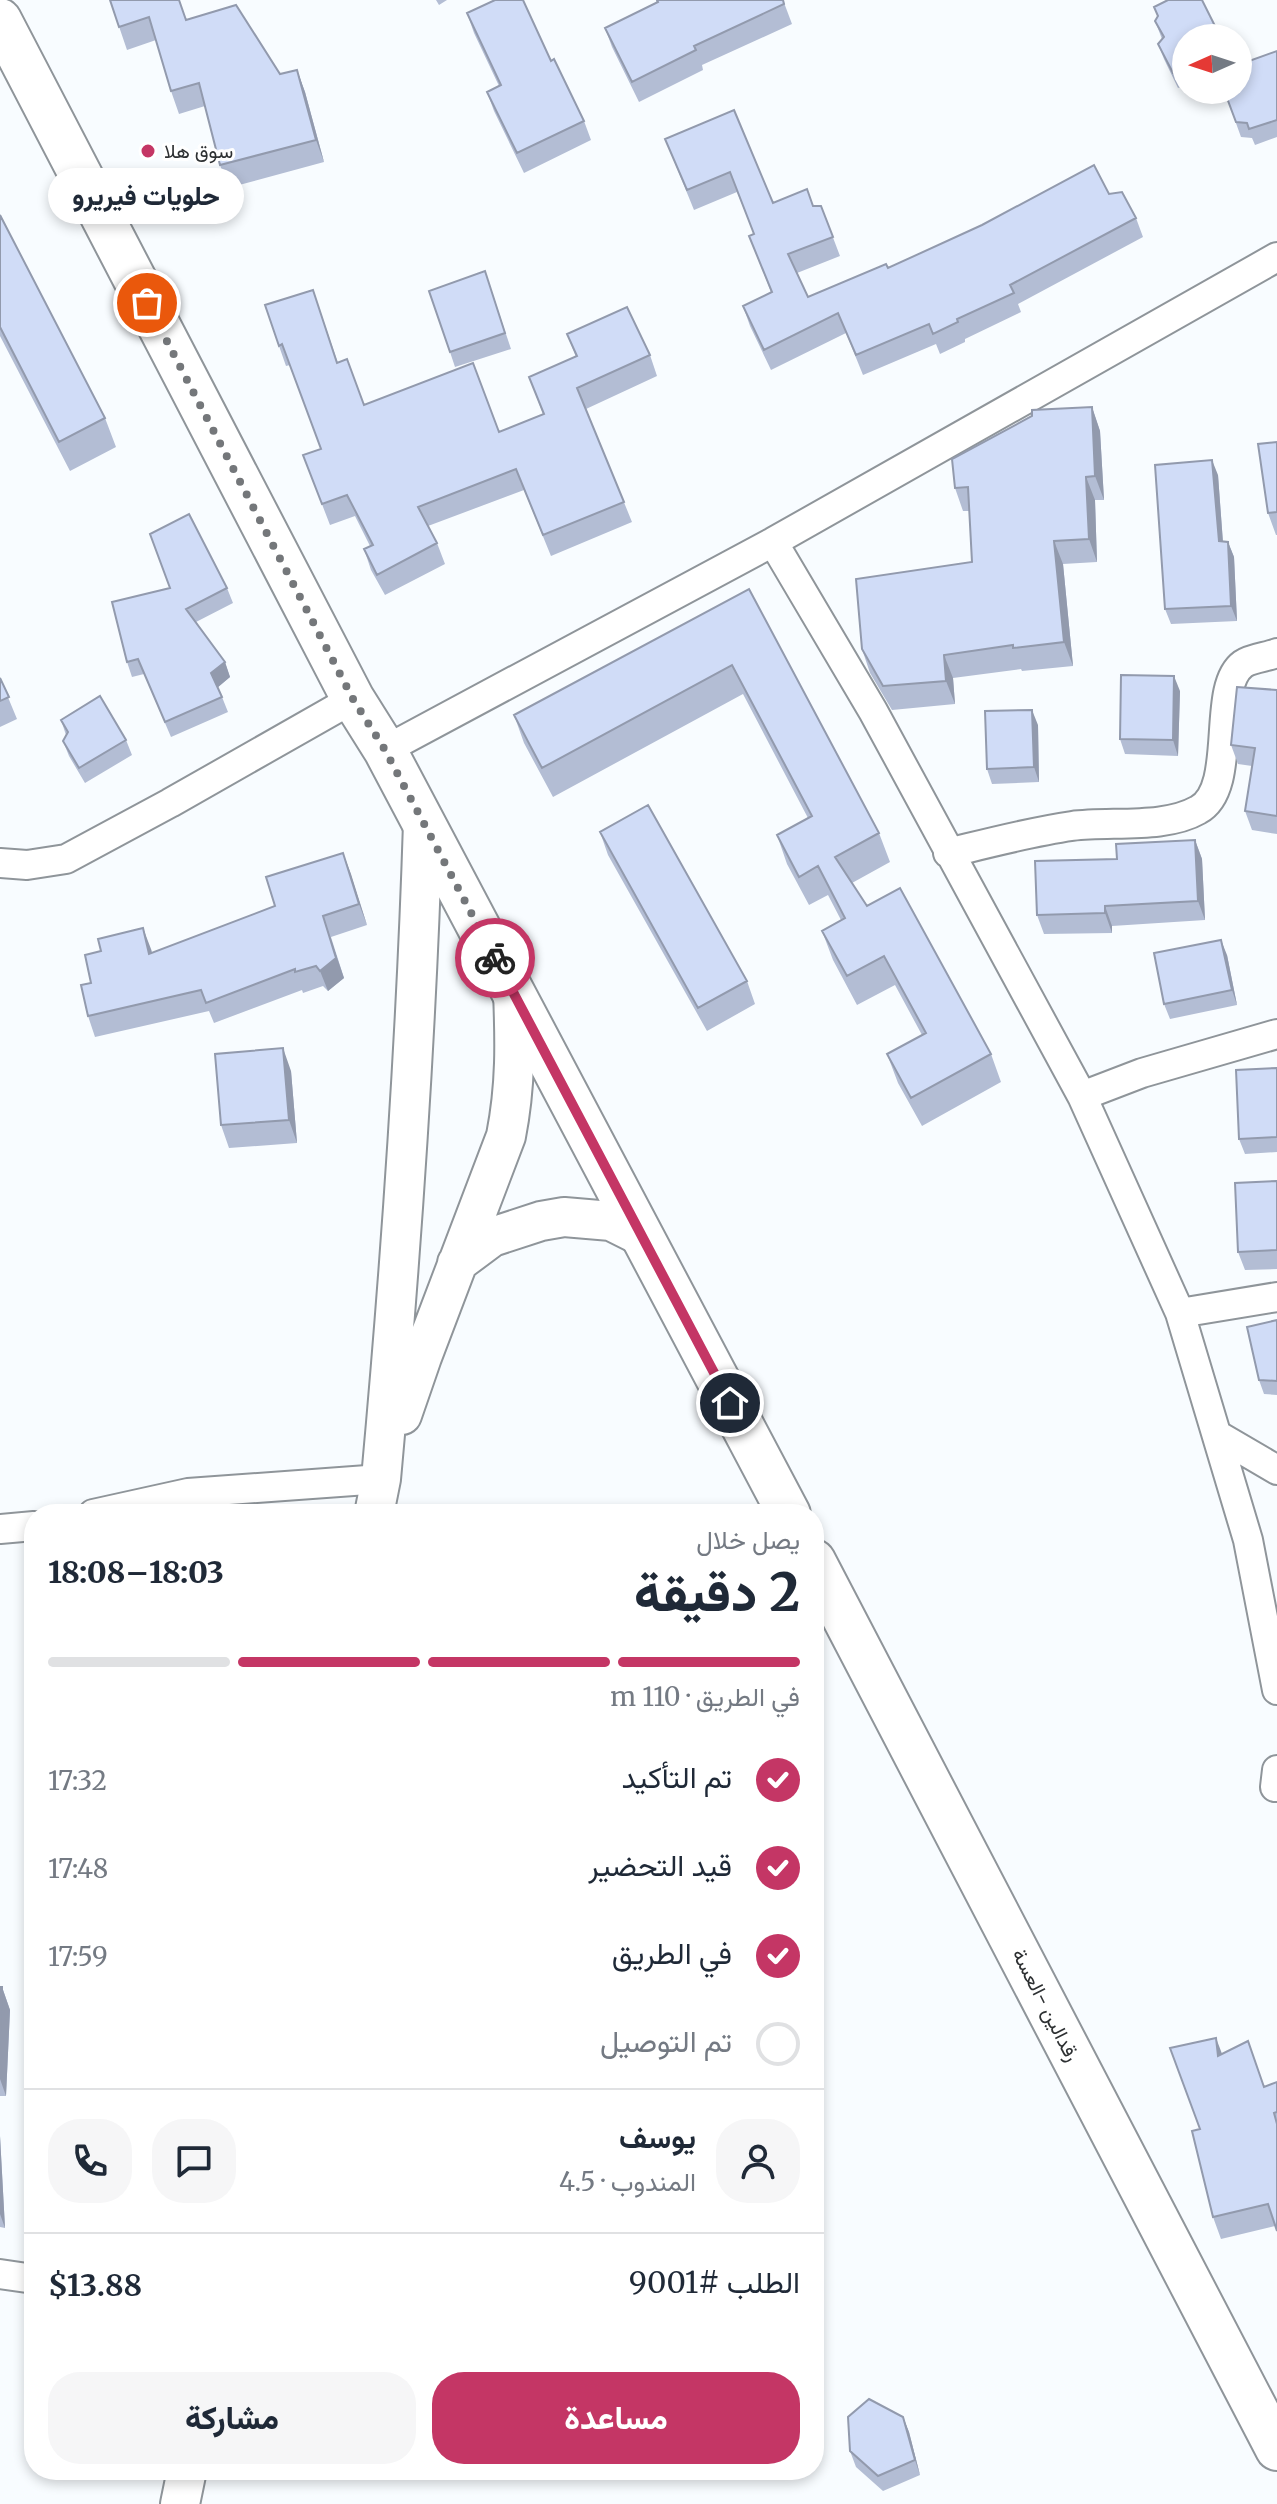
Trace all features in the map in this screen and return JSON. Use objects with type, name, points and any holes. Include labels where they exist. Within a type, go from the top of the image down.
[{"type":"main road","points":[[0,20],[353,699],[385,750],[784,1504]]},
{"type":"main road","name":"رقدالين -العسة","points":[[824,1580],[1277,2449]]},
{"type":"street","points":[[385,750],[773,542],[1277,257]]},
{"type":"street","points":[[773,542],[873,711],[1082,1096],[1180,1313],[1248,1540],[1277,1690]]},
{"type":"street","points":[[948,853],[1074,826],[1175,819],[1200,809],[1213,797],[1234,672],[1244,662],[1277,653]]},
{"type":"street","points":[[0,863],[27,865],[66,859],[353,699]]},
{"type":"street","points":[[377,1496],[410,1136],[423,823]]},
{"type":"street","points":[[377,1496],[422,1357],[506,1136],[516,1060],[513,991]]},
{"type":"street","points":[[1082,1096],[1142,1073],[1277,1034]]},
{"type":"street","points":[[457,1263],[492,1237],[524,1224],[552,1219],[611,1221],[641,1236]]},
{"type":"street","points":[[1180,1313],[1277,1297]]},
{"type":"street","points":[[1219,1436],[1277,1470]]},
{"type":"street","points":[[138,1504],[188,1493],[377,1496]]},
{"type":"street","points":[[0,1529],[24,1527]]},
{"type":"street","points":[[0,2274],[24,2278]]},
{"type":"street","points":[[180,2504],[185,2480]]},
{"type":"building","points":[[110,0],[179,0],[186,20],[236,5],[280,74],[297,70],[316,140],[220,165],[199,83],[171,91],[149,17],[119,27]]},
{"type":"building","points":[[495,0],[523,0],[551,61],[554,59],[584,121],[517,153],[487,92],[501,85],[467,13]]},
{"type":"building","points":[[657,0],[783,0],[784,4],[694,46],[696,50],[632,82],[605,28]]},
{"type":"building","points":[[1168,0],[1202,0],[1214,24],[1172,24],[1172,71],[1158,44],[1164,37],[1155,21],[1158,16],[1154,7]]},
{"type":"building","points":[[1277,51],[1277,120],[1249,129],[1247,123],[1236,122],[1229,104],[1252,104],[1252,60]]},
{"type":"building","points":[[734,110],[773,203],[807,189],[813,206],[821,206],[833,237],[788,254],[808,297],[886,264],[888,268],[982,225],[1094,165],[1109,194],[1122,192],[1136,218],[1010,285],[1014,293],[957,319],[958,322],[933,334],[929,324],[856,355],[838,313],[764,350],[743,306],[772,292],[749,236],[754,234],[730,172],[687,190],[665,139]]},
{"type":"building","points":[[0,215],[105,418],[59,442],[0,327]]},
{"type":"building","points":[[485,271],[505,333],[450,352],[429,291]]},
{"type":"building","points":[[313,290],[337,363],[347,359],[364,405],[473,363],[499,432],[544,414],[529,377],[577,356],[567,334],[627,307],[650,355],[577,388],[624,502],[543,535],[516,469],[418,507],[437,543],[377,575],[364,549],[373,545],[347,495],[322,504],[303,455],[321,449],[265,305]]},
{"type":"building","points":[[1092,407],[1095,476],[1086,477],[1089,539],[1054,541],[1064,642],[1013,648],[1013,645],[944,655],[946,681],[883,686],[862,649],[856,579],[972,562],[968,487],[955,488],[952,459],[1032,416],[1032,410]]},
{"type":"building","points":[[1277,442],[1277,512],[1268,513],[1258,444]]},
{"type":"building","points":[[1212,460],[1219,541],[1228,542],[1231,606],[1165,609],[1155,465]]},
{"type":"building","points":[[189,514],[227,588],[186,609],[225,662],[211,673],[222,697],[165,722],[138,659],[127,662],[112,602],[170,588],[150,534]]},
{"type":"building","points":[[749,589],[879,833],[835,857],[867,906],[900,888],[991,1054],[911,1098],[887,1054],[926,1033],[884,956],[847,976],[822,931],[845,918],[818,866],[799,877],[777,835],[812,816],[732,665],[542,768],[514,715]]},
{"type":"building","points":[[1121,675],[1174,676],[1173,740],[1120,739]]},
{"type":"building","points":[[0,678],[9,697],[0,701]]},
{"type":"building","points":[[1237,687],[1277,690],[1277,816],[1245,811],[1255,748],[1231,745]]},
{"type":"building","points":[[100,696],[126,740],[79,768],[63,741],[68,732],[61,720]]},
{"type":"building","points":[[1032,710],[1034,767],[987,769],[985,711]]},
{"type":"building","points":[[648,805],[747,981],[698,1008],[600,832]]},
{"type":"building","points":[[1195,840],[1198,901],[1105,906],[1105,913],[1037,915],[1035,861],[1117,859],[1116,844]]},
{"type":"building","points":[[343,853],[359,904],[323,916],[336,958],[320,971],[316,966],[295,972],[295,969],[206,1003],[201,990],[88,1016],[81,985],[91,983],[85,955],[101,951],[98,939],[143,928],[149,954],[275,906],[266,877]]},
{"type":"building","points":[[1221,940],[1232,990],[1164,1004],[1154,953]]},
{"type":"building","points":[[283,1048],[289,1120],[221,1125],[215,1054]]},
{"type":"building","points":[[1277,1068],[1277,1137],[1239,1139],[1236,1070]]},
{"type":"building","points":[[1277,1181],[1277,1250],[1238,1252],[1235,1183]]},
{"type":"building","points":[[1277,1320],[1277,1381],[1259,1380],[1247,1327]]},
{"type":"building","points":[[0,1987],[2,1987],[0,2031]]},
{"type":"building","points":[[1216,2038],[1218,2056],[1248,2041],[1264,2087],[1277,2082],[1277,2112],[1274,2113],[1277,2124],[1277,2231],[1268,2204],[1213,2217],[1192,2131],[1200,2129],[1170,2048]]},
{"type":"building","points":[[869,2399],[903,2417],[915,2460],[878,2476],[850,2451],[848,2417]]},
{"type":"way so far","points":[[147,303],[353,699],[385,750],[495,958]]},
{"type":"place","name":"سوق هلا","points":[[148,151]]},
{"type":"place","name":"حلويات فيريرو","points":[[147,303]]},
{"type":"route","points":[[495,958],[730,1403]]}]
